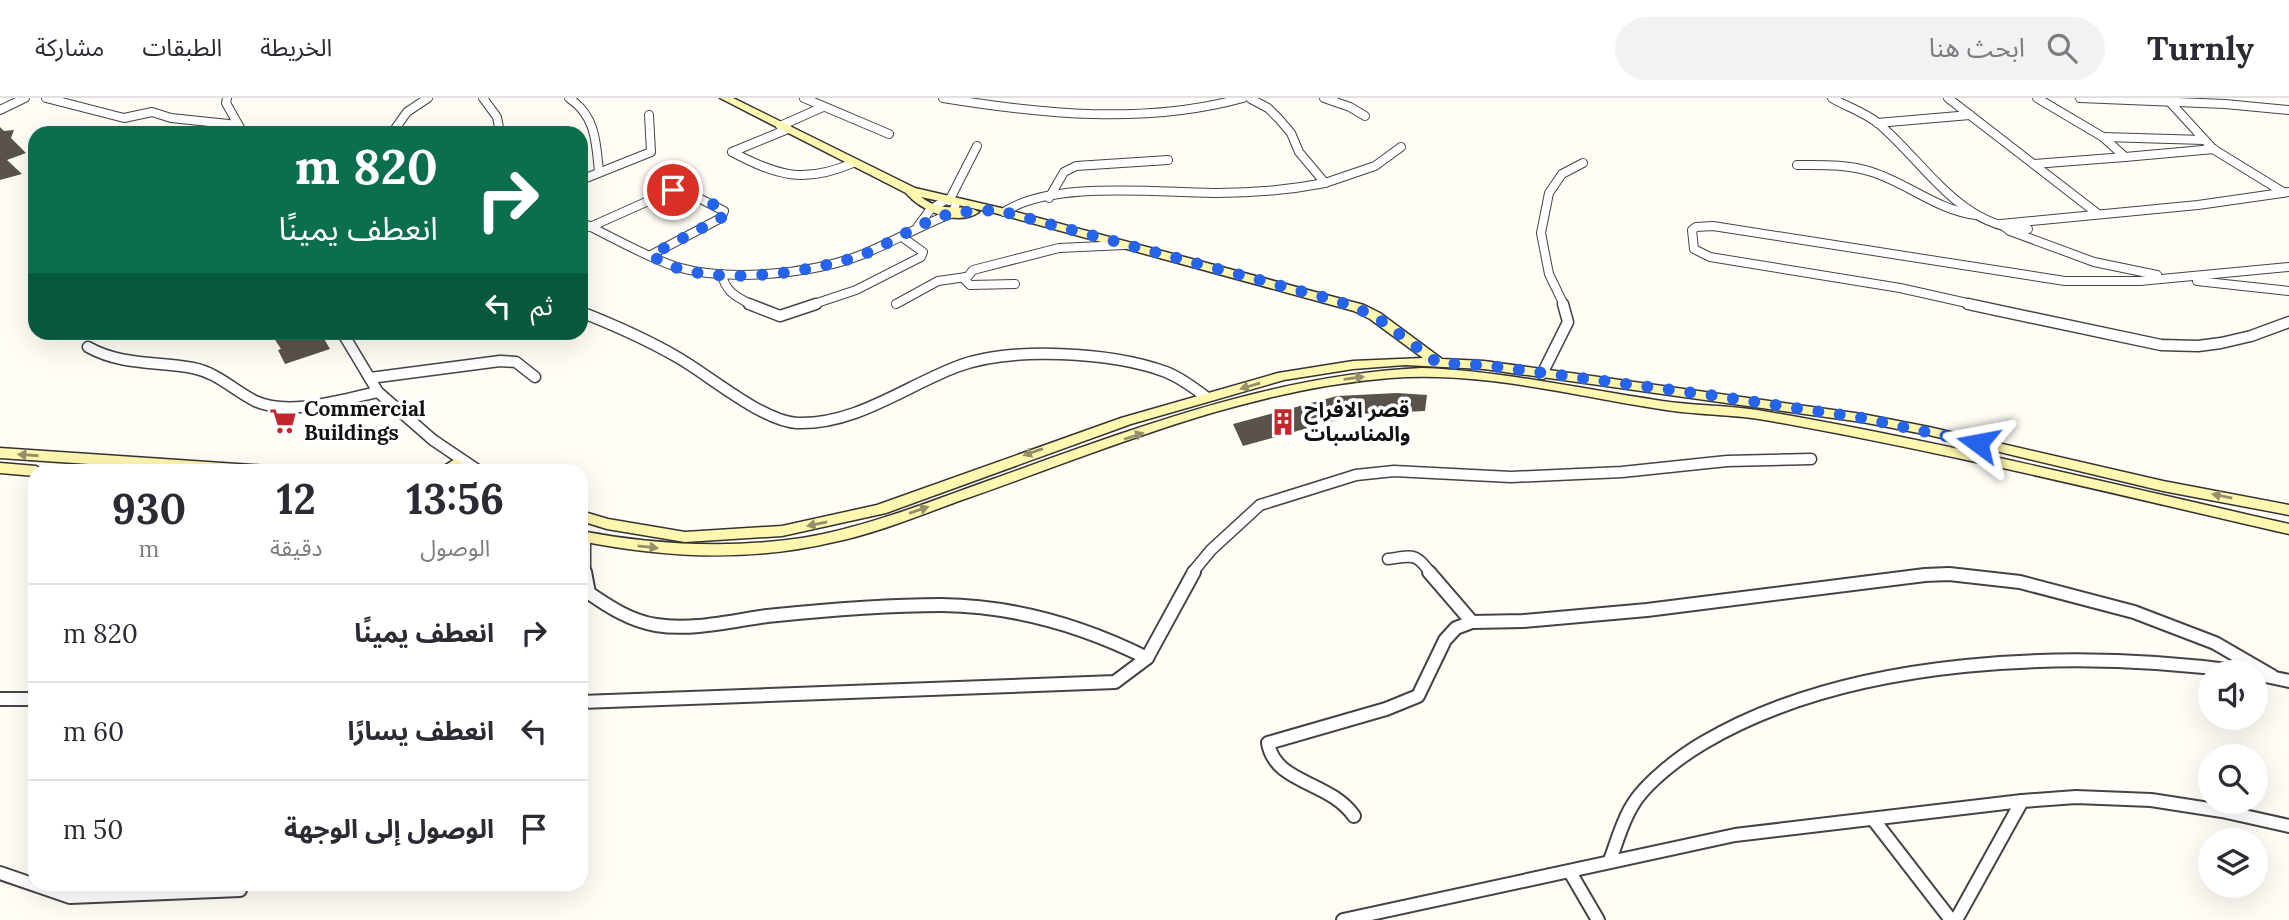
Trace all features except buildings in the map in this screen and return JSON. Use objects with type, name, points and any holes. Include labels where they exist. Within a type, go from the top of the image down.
[{"type":"main road","points":[[725,98],[911,191],[950,204],[1000,211],[1338,301],[1375,316],[1438,363]]},
{"type":"main road","points":[[911,191],[919,202],[930,209],[950,204]]},
{"type":"main road","points":[[1394,332],[1405,361]]},
{"type":"main road","points":[[588,538],[641,546],[718,552],[835,537],[882,515],[1088,433],[1206,397],[1303,372],[1405,361],[1484,365],[1542,374],[1901,442],[2289,529]]},
{"type":"main road","points":[[588,518],[644,531],[685,537],[782,531],[882,515],[1287,388],[1391,373],[1459,374],[1627,392],[1929,431],[2163,486],[2289,510]]},
{"type":"main road","points":[[0,453],[164,464]]},
{"type":"main road","points":[[0,468],[28,470]]},
{"type":"street","points":[[0,110],[25,98]]},
{"type":"street","points":[[46,98],[124,118],[152,113],[172,118],[238,125]]},
{"type":"street","points":[[226,98],[238,125]]},
{"type":"street","points":[[396,126],[400,119],[428,98]]},
{"type":"street","points":[[483,98],[497,117],[499,126]]},
{"type":"street","points":[[569,98],[583,106],[592,120],[599,172]]},
{"type":"street","points":[[804,98],[889,134]]},
{"type":"street","points":[[943,98],[1088,114],[1168,112],[1250,98],[1268,108],[1279,119],[1291,133],[1299,152],[1325,183]]},
{"type":"street","points":[[1324,98],[1350,107],[1365,116]]},
{"type":"street","points":[[1832,98],[1877,123],[1977,215],[2010,232],[2094,262],[2230,286],[2289,290]]},
{"type":"street","points":[[1948,98],[2098,214]]},
{"type":"street","points":[[2037,98],[2103,137],[2124,157]]},
{"type":"street","points":[[2080,98],[2169,99],[2289,110]]},
{"type":"street","points":[[2169,99],[2214,149],[2286,192]]},
{"type":"street","points":[[2180,100],[2183,113]]},
{"type":"street","points":[[823,107],[732,152],[751,162],[803,176],[827,174],[853,163]]},
{"type":"street","points":[[588,177],[651,152],[649,115]]},
{"type":"street","points":[[1877,123],[1970,115]]},
{"type":"street","points":[[2103,137],[2204,140]]},
{"type":"street","points":[[590,228],[677,267],[722,274],[794,271],[826,265],[858,256],[902,237],[950,204],[977,146]]},
{"type":"street","points":[[1000,211],[1017,203],[1114,192],[1245,192],[1325,183],[1384,162],[1401,147]]},
{"type":"street","points":[[2034,164],[2214,149]]},
{"type":"street","points":[[1049,198],[1064,172],[1076,166],[1168,160]]},
{"type":"street","points":[[1542,374],[1568,322],[1567,312],[1549,274],[1541,233],[1549,193],[1562,174],[1583,163]]},
{"type":"street","points":[[1797,165],[1837,166],[1871,172],[1951,212],[2006,222],[2197,205],[2286,192]]},
{"type":"street","points":[[590,228],[673,190],[685,191],[724,211],[721,218],[651,255]]},
{"type":"street","points":[[918,226],[930,209]]},
{"type":"street","points":[[2006,222],[2001,226],[2010,232],[2064,218]]},
{"type":"street","points":[[2289,267],[2115,282],[2065,281],[1713,226],[1696,227],[1692,230],[1691,239],[1694,250],[1710,257],[1900,288],[2100,334],[2161,345],[2198,346],[2221,342],[2251,336],[2289,321]]},
{"type":"street","points":[[2028,229],[2032,235],[2094,262]]},
{"type":"street","points":[[722,274],[724,285],[733,295],[772,315],[788,315],[856,290],[921,257],[923,252],[902,237]]},
{"type":"street","points":[[896,304],[932,282],[953,276],[966,277],[973,270],[1059,248],[1124,245]]},
{"type":"street","points":[[966,277],[970,285],[1015,284]]},
{"type":"street","points":[[588,315],[628,330],[667,350],[770,417],[783,422],[812,423],[838,417],[885,400],[960,365],[993,356],[1019,354],[1117,361],[1154,369],[1185,380],[1206,397]]},
{"type":"street","points":[[347,340],[378,391],[433,440],[451,464]]},
{"type":"street","points":[[88,346],[116,358],[211,373],[258,402],[269,405],[307,405],[378,391]]},
{"type":"street","points":[[370,378],[500,361],[516,362],[535,377]]},
{"type":"street","points":[[588,702],[1008,685],[1106,684],[1122,679],[1147,659],[1190,576],[1211,550],[1260,505],[1289,494],[1356,475],[1394,471],[1511,477],[1622,472],[1727,461],[1811,459]]},
{"type":"street","points":[[1388,559],[1410,556],[1421,559],[1432,576],[1472,622]]},
{"type":"street","points":[[1354,816],[1350,806],[1341,797],[1279,768],[1268,754],[1268,743],[1386,709],[1418,696],[1445,640],[1456,628],[1472,622],[1523,621],[1614,613],[1925,575],[1971,574],[2021,580],[2157,618],[2218,642],[2272,676]]},
{"type":"street","points":[[588,594],[644,622],[658,626],[885,608],[993,608],[1122,644],[1147,659]]},
{"type":"street","points":[[1610,860],[1619,826],[1635,800],[1654,775],[1676,757],[1731,727],[1815,694],[1913,675],[2041,660],[2166,661],[2198,666]]},
{"type":"street","points":[[2268,676],[2289,681]]},
{"type":"street","points":[[0,699],[28,699]]},
{"type":"street","points":[[1343,920],[1735,835],[2022,801],[2076,797],[2151,800],[2222,811],[2289,826]]},
{"type":"street","points":[[1873,820],[1954,920],[2022,801]]},
{"type":"street","points":[[1570,872],[1598,920]]},
{"type":"street","points":[[0,873],[28,883]]},
{"type":"street","points":[[52,891],[70,897],[95,898],[222,891]]},
{"type":"place","name":"Commercial Buildings","points":[[283,421]]},
{"type":"place","name":"قصر الافراح والمناسبات","points":[[1283,422]]},
{"type":"route","points":[[673,190],[685,191],[723,209],[725,213],[721,218],[651,255],[677,267],[722,274],[794,271],[858,256],[902,237],[918,226],[953,213],[997,210],[1359,308],[1375,316],[1438,363],[1484,365],[1717,396],[1862,418],[1978,443]]}]
